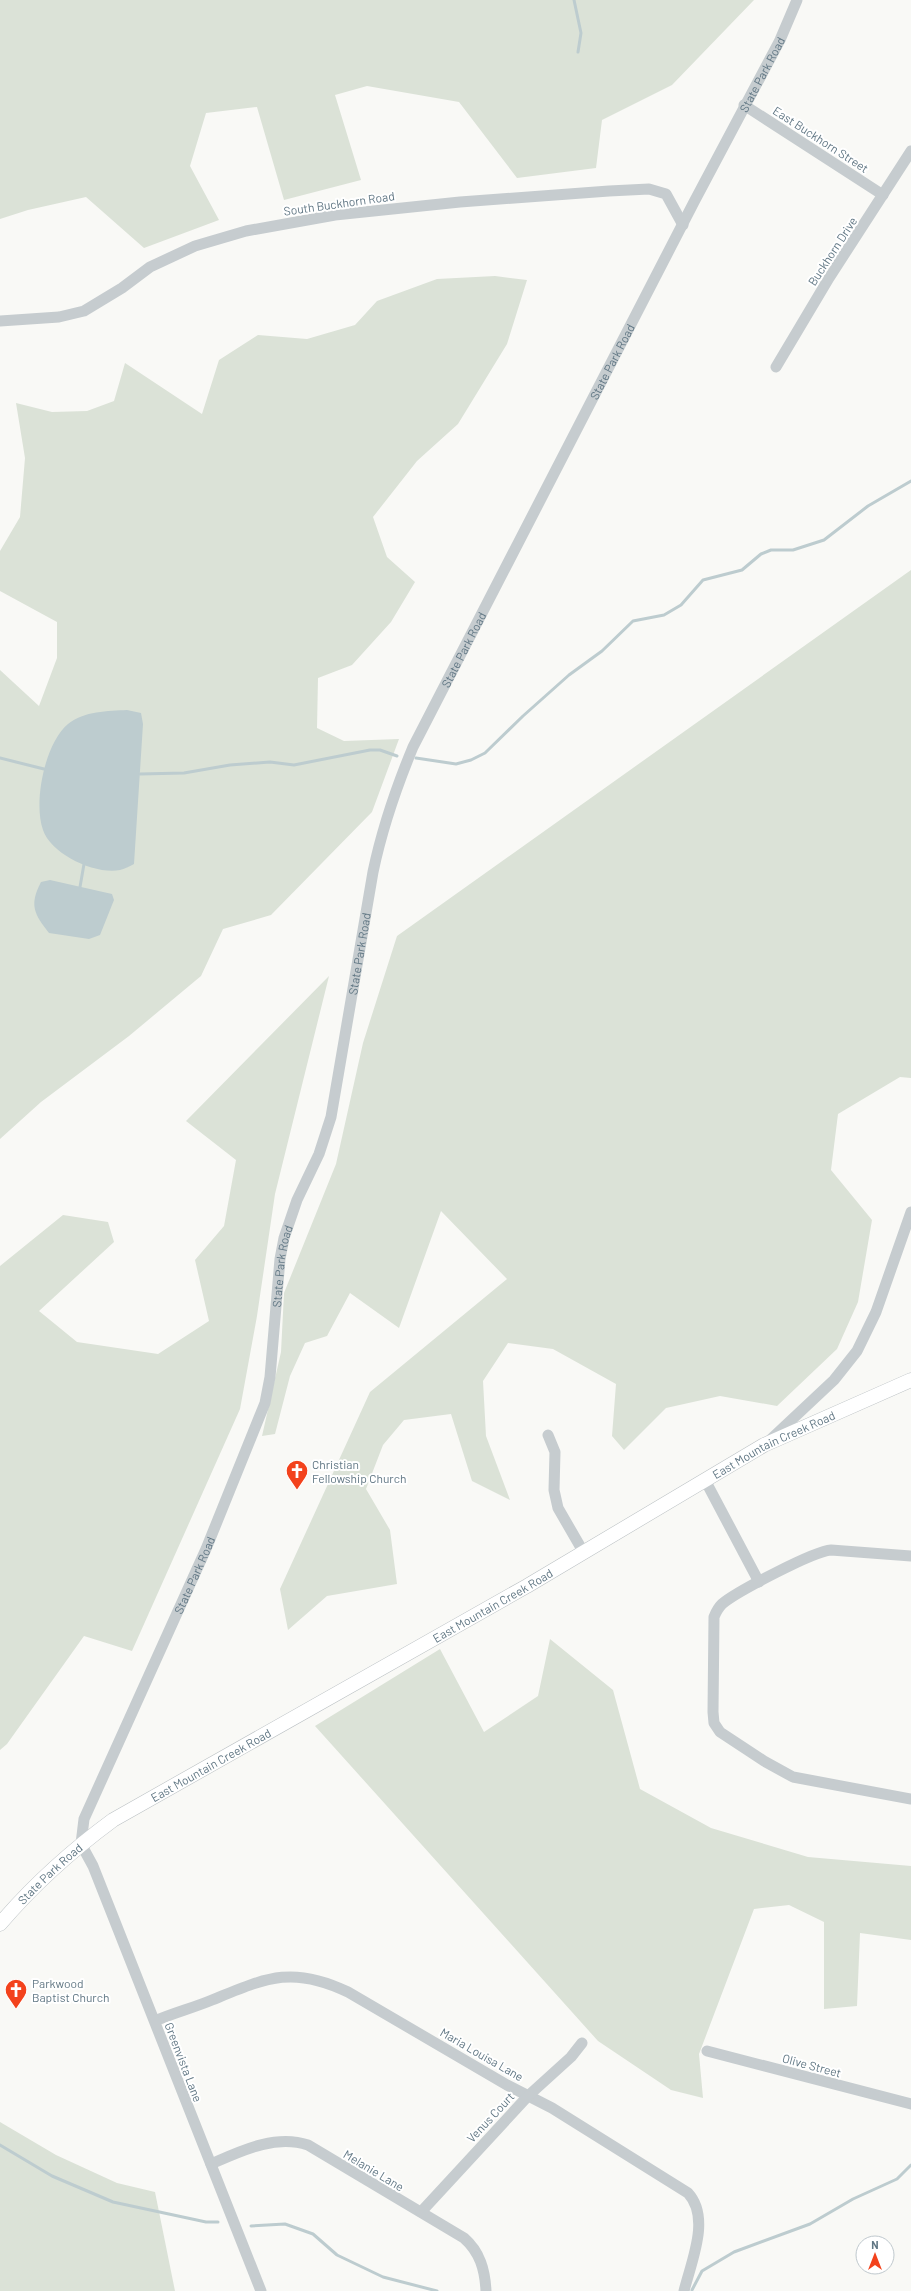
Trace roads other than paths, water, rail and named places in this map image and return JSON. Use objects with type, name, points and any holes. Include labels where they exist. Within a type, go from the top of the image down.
[{"type":"main road","name":"East Mountain Creek Road","points":[[81,1844],[113,1820],[584,1553],[764,1445],[911,1380]]},
{"type":"main road","name":"State Park Road","points":[[0,1924],[33,1887],[81,1844]]},
{"type":"street","name":"State Park Road","points":[[81,1844],[84,1819],[203,1555],[265,1403],[270,1377],[276,1293],[284,1238],[297,1200],[319,1154],[331,1116],[373,872],[380,838],[398,784],[413,747],[744,105],[788,24],[796,0]]},
{"type":"street","name":"East Buckhorn Street","points":[[744,105],[883,195]]},
{"type":"street","name":"Buckhorn Drive","points":[[776,367],[829,278],[911,151]]},
{"type":"street","name":"South Buckhorn Road","points":[[0,321],[60,317],[79,313],[103,301],[150,267],[195,246],[246,231],[335,215],[550,195],[650,189],[666,194],[682,225]]},
{"type":"street","points":[[764,1445],[834,1380],[857,1351],[876,1312],[911,1212]]},
{"type":"street","points":[[548,1435],[555,1452],[554,1490],[558,1508],[584,1553]]},
{"type":"street","points":[[705,1480],[759,1582]]},
{"type":"street","points":[[911,1556],[826,1550],[815,1553],[725,1601],[718,1608],[714,1617],[713,1712],[716,1727],[720,1732],[764,1761],[794,1777],[911,1798]]},
{"type":"street","name":"Greenvista Lane","points":[[81,1844],[93,1866],[261,2291]]},
{"type":"street","name":"Maria Louisa Lane","points":[[155,2021],[262,1980],[294,1977],[316,1980],[348,1992],[528,2096],[672,2182],[692,2197],[697,2209],[698,2231],[684,2291]]},
{"type":"street","name":"Venus Court","points":[[421,2212],[528,2096],[571,2057],[582,2043]]},
{"type":"street","name":"Olive Street","points":[[707,2051],[911,2104]]},
{"type":"street","name":"Melanie Lane","points":[[211,2164],[270,2142],[297,2142],[316,2150],[460,2236],[474,2249],[480,2260],[486,2291]]},
{"type":"waterway","points":[[574,0],[581,33],[578,52]]},
{"type":"waterway","points":[[416,758],[456,764],[471,760],[485,753],[523,716],[569,675],[602,651],[633,621],[664,615],[681,605],[703,580],[742,570],[761,554],[771,550],[793,550],[824,540],[868,506],[911,481]]},
{"type":"waterway","points":[[140,774],[184,773],[230,765],[270,762],[294,765],[370,750],[380,750],[397,756]]},
{"type":"waterway","points":[[0,758],[44,769]]},
{"type":"waterway","points":[[80,887],[84,864]]},
{"type":"waterway","points":[[0,2145],[52,2176],[113,2202],[206,2222],[218,2222]]},
{"type":"waterway","points":[[692,2290],[702,2271],[734,2252],[810,2224],[853,2199],[897,2179],[911,2165]]},
{"type":"waterway","points":[[251,2226],[285,2224],[313,2234],[337,2255],[383,2277],[437,2291]]},
{"type":"place","name":"Christian Fellowship Church","points":[[297,1490]]},
{"type":"place","name":"Parkwood Baptist Church","points":[[16,2010]]}]
